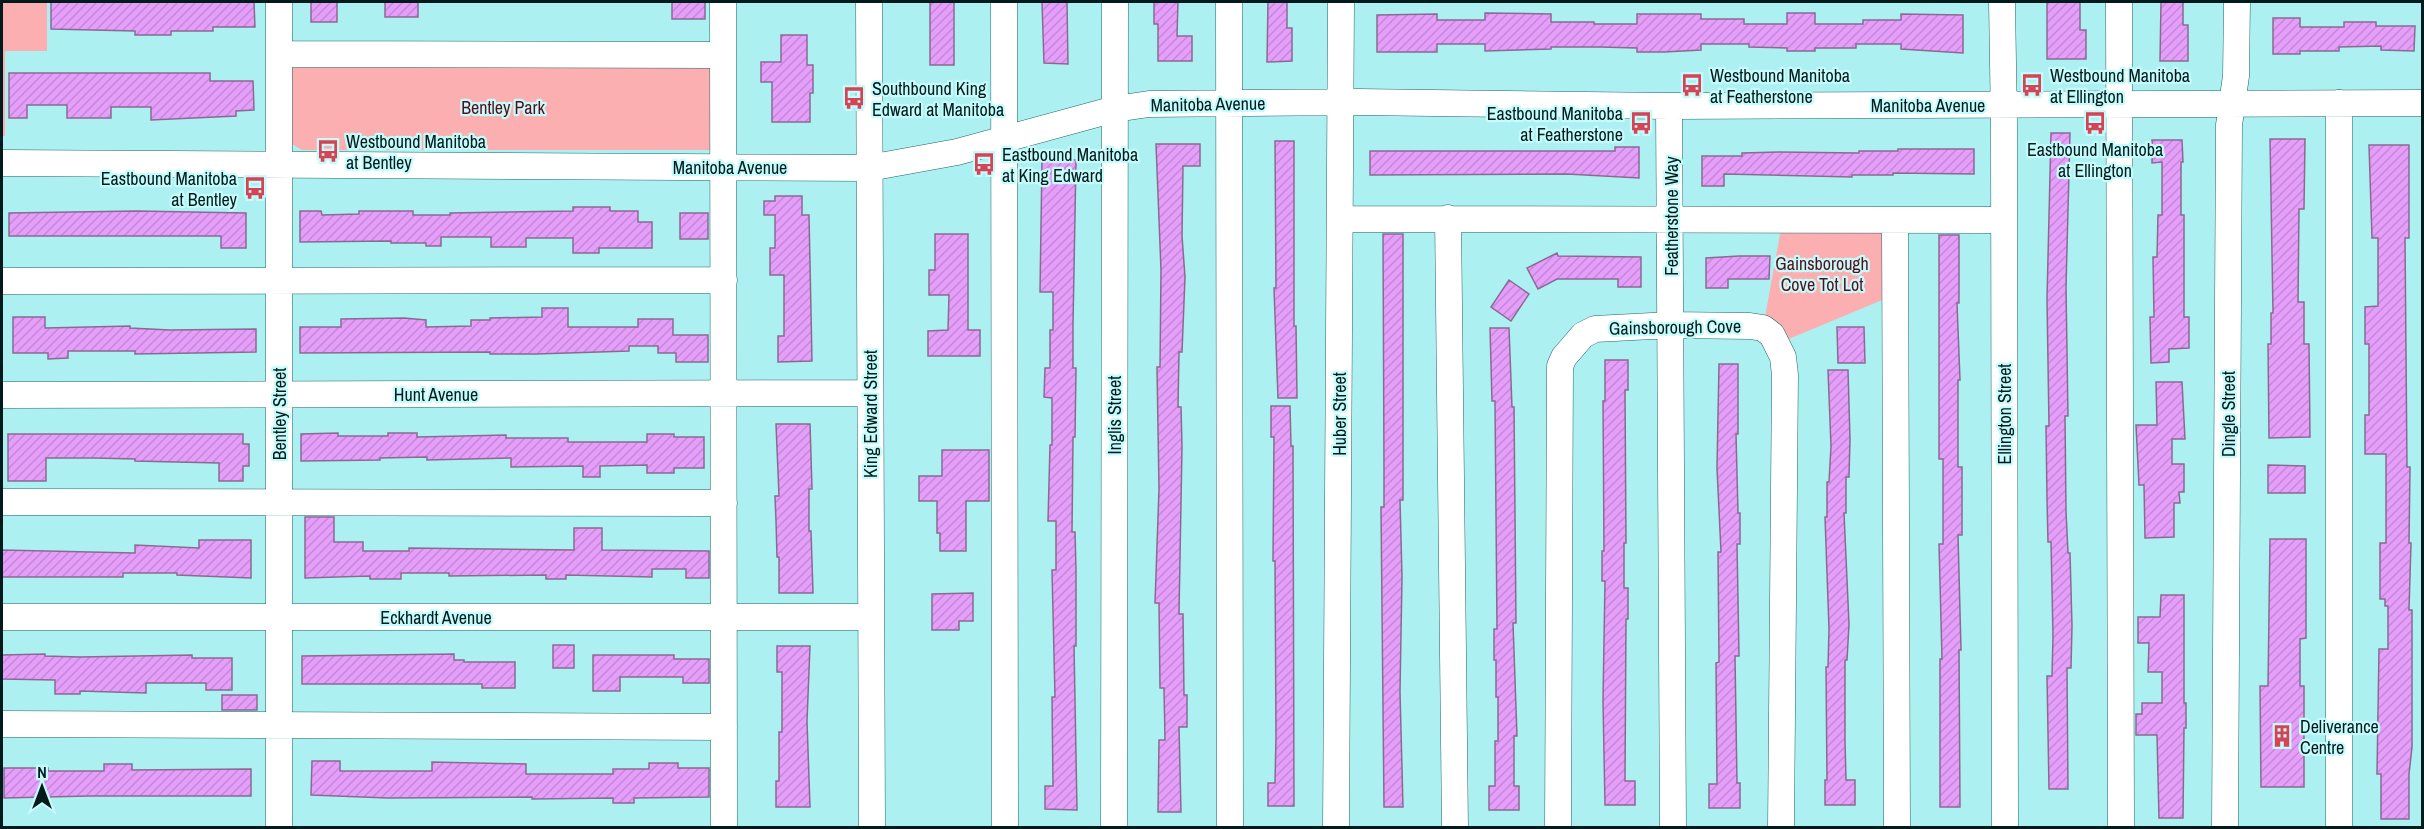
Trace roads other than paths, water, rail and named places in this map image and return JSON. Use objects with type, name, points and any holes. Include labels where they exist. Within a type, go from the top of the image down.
[{"type":"street","name":"Bentley Street","points":[[279,2],[279,828]]},
{"type":"street","points":[[723,2],[724,828]]},
{"type":"street","name":"King Edward Street","points":[[869,2],[872,828]]},
{"type":"street","points":[[1004,2],[1005,828]]},
{"type":"street","name":"Inglis Street","points":[[1114,828],[1115,2]]},
{"type":"street","points":[[1229,2],[1230,828]]},
{"type":"street","name":"Huber Street","points":[[1336,828],[1341,2]]},
{"type":"street","name":"Ellington Street","points":[[2002,2],[2005,828]]},
{"type":"street","points":[[2119,2],[2121,828]]},
{"type":"street","name":"Dingle Street","points":[[2225,828],[2229,125],[2236,76],[2237,2]]},
{"type":"street","points":[[279,54],[723,55]]},
{"type":"street","name":"Manitoba Avenue","points":[[2,163],[869,168],[957,152],[1115,109],[1149,104],[1340,102],[1669,106],[2422,102]]},
{"type":"street","points":[[2339,103],[2339,828]]},
{"type":"street","name":"Featherstone Way","points":[[1669,106],[1673,828]]},
{"type":"street","points":[[1448,218],[1455,828]]},
{"type":"street","points":[[1340,219],[2004,220]]},
{"type":"street","points":[[1895,221],[1896,828]]},
{"type":"street","points":[[2,281],[724,280]]},
{"type":"street","name":"Gainsborough Cove","points":[[1558,828],[1560,366],[1564,357],[1583,335],[1595,329],[1671,325],[1763,328],[1773,335],[1783,357],[1785,375],[1781,828]]},
{"type":"street","name":"Hunt Avenue","points":[[2,396],[870,393]]},
{"type":"street","points":[[2,502],[724,503]]},
{"type":"street","name":"Eckhardt Avenue","points":[[2,617],[871,617]]},
{"type":"street","points":[[2,724],[724,727]]},
{"type":"place","name":"Westbound Manitoba at Featherstone","points":[[1692,85]]},
{"type":"place","name":"Westbound Manitoba at Ellington","points":[[2032,85]]},
{"type":"place","name":"Southbound King Edward at Manitoba","points":[[854,98]]},
{"type":"place","name":"Eastbound Manitoba at Featherstone","points":[[1641,123]]},
{"type":"place","name":"Eastbound Manitoba at Ellington","points":[[2095,123]]},
{"type":"place","name":"Westbound Manitoba at Bentley","points":[[328,151]]},
{"type":"place","name":"Eastbound Manitoba at King Edward","points":[[984,164]]},
{"type":"place","name":"Eastbound Manitoba at Bentley","points":[[255,188]]},
{"type":"place","name":"Deliverance Centre","points":[[2282,736]]},
{"type":"park label","name":"Bentley Park","points":[[503,107]]},
{"type":"park label","name":"Gainsborough Cove Tot Lot","points":[[1822,273]]}]
